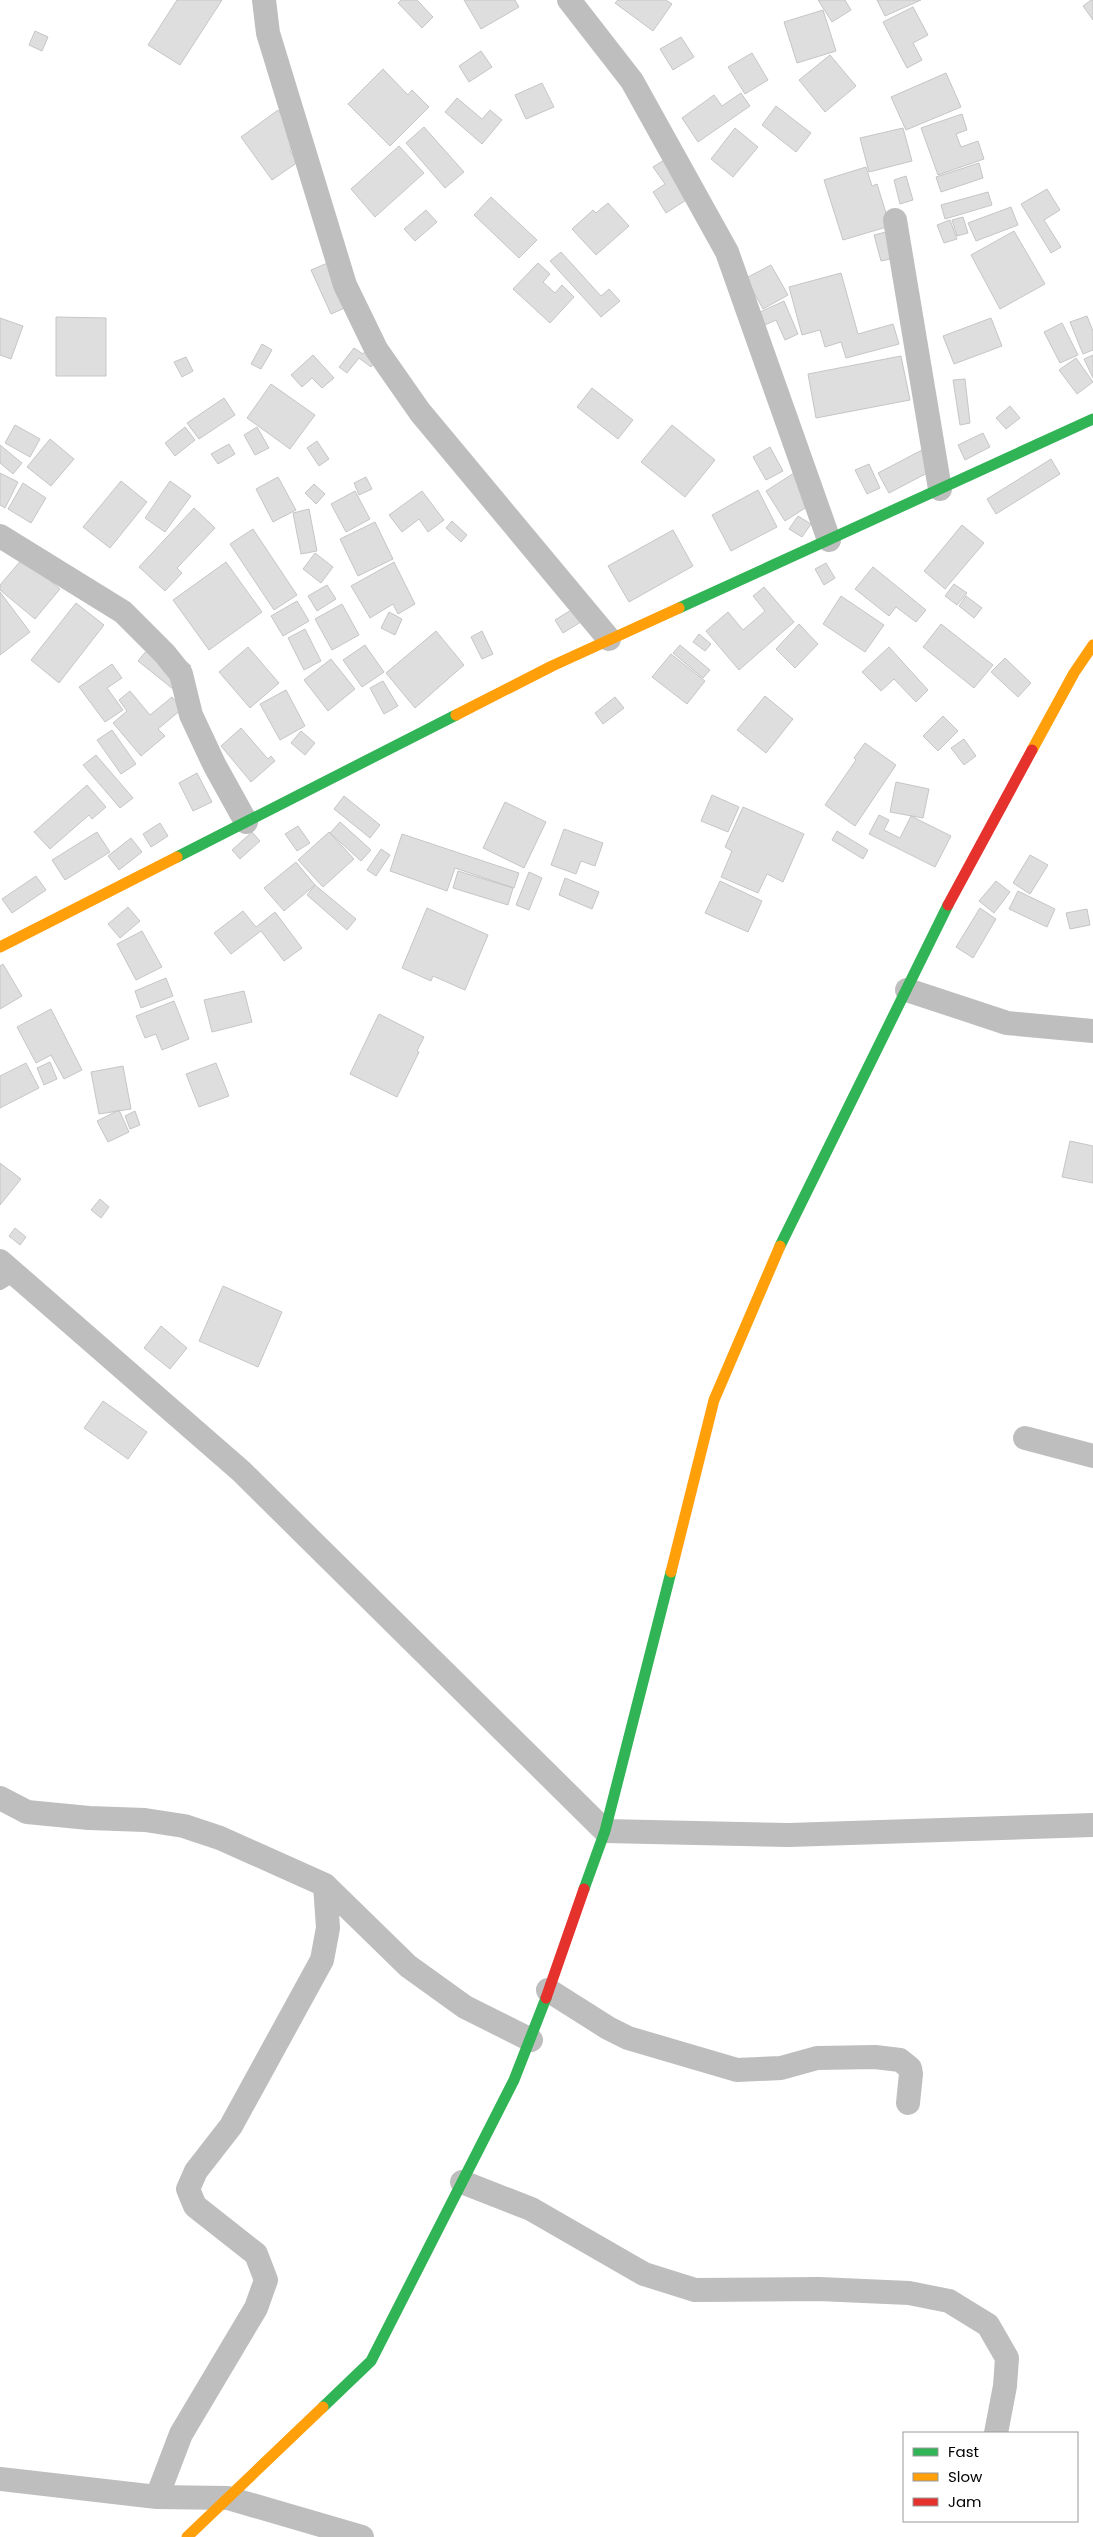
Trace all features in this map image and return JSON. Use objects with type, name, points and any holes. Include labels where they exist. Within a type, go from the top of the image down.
[{"type":"street","points":[[264,0],[268,33],[345,285],[376,350],[420,412],[608,639]]},
{"type":"street","points":[[569,0],[632,81],[727,252],[829,540]]},
{"type":"street","points":[[895,220],[940,489]]},
{"type":"street","points":[[0,947],[608,639],[1093,419]]},
{"type":"street","points":[[0,536],[123,612],[165,654],[182,674],[191,715],[215,766],[246,822]]},
{"type":"street","points":[[188,2537],[371,2361],[514,2080],[531,2040],[605,1831],[714,1400],[790,1223],[908,990],[971,859],[1074,673],[1093,646]]},
{"type":"street","points":[[908,990],[1007,1023],[1093,1031]]},
{"type":"street","points":[[5,1274],[241,1471],[605,1831],[789,1835],[1093,1825]]},
{"type":"street","points":[[1025,1438],[1093,1456]]},
{"type":"street","points":[[0,1798],[26,1812],[89,1818],[145,1820],[184,1826],[220,1838],[325,1885],[408,1966],[465,2007],[531,2040]]},
{"type":"street","points":[[157,2497],[181,2434],[256,2308],[266,2280],[256,2254],[196,2206],[188,2189],[196,2171],[231,2126],[322,1960],[328,1928],[325,1885]]},
{"type":"street","points":[[548,1990],[608,2028],[628,2038],[737,2070],[781,2068],[817,2058],[875,2057],[900,2060],[910,2068],[912,2074],[908,2103]]},
{"type":"street","points":[[462,2182],[531,2209],[644,2274],[695,2290],[828,2289],[909,2293],[949,2301],[988,2325],[1007,2358],[1005,2386],[996,2432]]},
{"type":"street","points":[[0,2479],[157,2497],[228,2498],[362,2537]]},
{"type":"building","points":[[177,0],[222,0],[180,65],[148,45]]},
{"type":"building","points":[[401,0],[417,0],[433,17],[422,28],[398,3]]},
{"type":"building","points":[[464,0],[515,0],[519,7],[481,29]]},
{"type":"building","points":[[618,0],[666,0],[672,4],[653,31],[615,3]]},
{"type":"building","points":[[818,0],[845,0],[851,10],[832,22]]},
{"type":"building","points":[[877,0],[921,0],[885,16]]},
{"type":"building","points":[[1093,0],[1093,20],[1083,6]]},
{"type":"building","points":[[913,7],[928,35],[913,43],[922,60],[907,68],[883,22]]},
{"type":"building","points":[[823,10],[836,51],[797,63],[784,22]]},
{"type":"building","points":[[35,31],[48,37],[42,51],[29,45]]},
{"type":"building","points":[[681,37],[694,57],[673,70],[660,49]]},
{"type":"building","points":[[481,51],[492,67],[469,82],[459,66]]},
{"type":"building","points":[[752,53],[768,80],[745,94],[728,67]]},
{"type":"building","points":[[830,55],[856,86],[825,112],[799,80]]},
{"type":"building","points":[[383,69],[408,95],[412,90],[429,107],[390,146],[348,104]]},
{"type":"building","points":[[946,73],[961,107],[906,130],[891,97]]},
{"type":"building","points":[[542,83],[554,107],[526,119],[515,95]]},
{"type":"building","points":[[741,93],[750,106],[698,142],[682,118],[714,95],[722,106]]},
{"type":"building","points":[[457,98],[482,119],[490,110],[502,120],[482,144],[445,112]]},
{"type":"building","points":[[776,106],[811,133],[796,152],[762,125]]},
{"type":"building","points":[[278,110],[302,143],[290,151],[298,162],[272,180],[241,137]]},
{"type":"building","points":[[962,114],[967,130],[956,134],[961,147],[978,141],[984,159],[938,175],[921,128]]},
{"type":"building","points":[[424,127],[464,172],[445,188],[406,143]]},
{"type":"building","points":[[735,128],[758,147],[733,177],[711,159]]},
{"type":"building","points":[[903,128],[912,161],[869,172],[860,138]]},
{"type":"building","points":[[399,146],[424,173],[375,217],[351,189]]},
{"type":"building","points":[[672,155],[697,193],[666,213],[653,192],[665,184],[653,167]]},
{"type":"building","points":[[979,163],[983,178],[941,192],[936,177]]},
{"type":"building","points":[[866,167],[872,186],[877,184],[890,226],[843,240],[824,180]]},
{"type":"building","points":[[906,176],[913,200],[900,204],[894,180]]},
{"type":"building","points":[[1047,189],[1060,210],[1044,220],[1061,247],[1051,253],[1021,204]]},
{"type":"building","points":[[988,192],[992,205],[945,219],[941,205]]},
{"type":"building","points":[[491,197],[537,240],[519,258],[474,215]]},
{"type":"building","points":[[608,203],[629,226],[596,255],[572,229],[593,210],[596,213]]},
{"type":"building","points":[[1011,207],[1018,225],[976,241],[968,223]]},
{"type":"building","points":[[426,210],[437,222],[415,241],[404,229]]},
{"type":"building","points":[[963,217],[968,233],[957,236],[952,220]]},
{"type":"building","points":[[950,220],[957,239],[944,243],[937,225]]},
{"type":"building","points":[[894,230],[900,257],[881,261],[874,235]]},
{"type":"building","points":[[1014,231],[1045,284],[1000,309],[971,255]]},
{"type":"building","points":[[561,252],[601,296],[609,289],[620,301],[601,317],[550,261]]},
{"type":"building","points":[[344,256],[363,300],[331,314],[311,270]]},
{"type":"building","points":[[538,263],[550,274],[543,282],[555,293],[562,285],[574,297],[550,323],[513,289]]},
{"type":"building","points":[[771,265],[788,295],[763,309],[746,278]]},
{"type":"building","points":[[841,273],[858,334],[893,324],[899,344],[846,358],[841,342],[825,347],[820,330],[802,335],[789,287]]},
{"type":"building","points":[[784,301],[798,334],[785,340],[776,320],[765,325],[760,312]]},
{"type":"building","points":[[1087,316],[1093,331],[1093,350],[1083,354],[1070,322]]},
{"type":"building","points":[[56,317],[106,318],[106,376],[56,376]]},
{"type":"building","points":[[0,318],[23,326],[11,359],[0,355]]},
{"type":"building","points":[[991,318],[1002,346],[954,364],[943,336]]},
{"type":"building","points":[[1062,323],[1078,355],[1060,363],[1044,332]]},
{"type":"building","points":[[375,339],[386,347],[371,367],[359,358],[347,373],[339,367],[354,348],[363,354]]},
{"type":"building","points":[[262,344],[272,350],[261,369],[251,364]]},
{"type":"building","points":[[313,355],[334,378],[322,388],[312,378],[302,387],[291,375]]},
{"type":"building","points":[[1093,355],[1093,378],[1084,359]]},
{"type":"building","points":[[901,356],[910,400],[816,418],[808,374]]},
{"type":"building","points":[[186,357],[193,371],[182,377],[174,362]]},
{"type":"building","points":[[1076,358],[1093,382],[1077,394],[1059,370]]},
{"type":"building","points":[[965,379],[970,423],[960,425],[953,380]]},
{"type":"building","points":[[271,384],[315,415],[290,449],[247,418]]},
{"type":"building","points":[[592,388],[633,420],[618,439],[577,407]]},
{"type":"building","points":[[224,398],[235,415],[199,439],[187,423]]},
{"type":"building","points":[[1010,406],[1020,418],[1006,429],[996,418]]},
{"type":"building","points":[[15,425],[40,439],[30,457],[5,443]]},
{"type":"building","points":[[672,425],[715,460],[685,497],[641,462]]},
{"type":"building","points":[[185,427],[195,440],[175,456],[165,443]]},
{"type":"building","points":[[257,427],[269,448],[255,455],[244,435]]},
{"type":"building","points":[[983,433],[990,447],[965,460],[958,445]]},
{"type":"building","points":[[50,439],[74,459],[51,486],[27,467]]},
{"type":"building","points":[[317,441],[329,459],[319,466],[307,448]]},
{"type":"building","points":[[229,444],[235,454],[218,464],[211,454]]},
{"type":"building","points":[[0,445],[22,463],[13,474],[0,463]]},
{"type":"building","points":[[770,447],[783,471],[766,480],[753,457]]},
{"type":"building","points":[[922,450],[933,470],[889,493],[878,473]]},
{"type":"building","points":[[1051,459],[1060,474],[996,514],[987,499]]},
{"type":"building","points":[[869,464],[880,488],[867,494],[855,470]]},
{"type":"building","points":[[0,473],[18,482],[5,508],[0,505]]},
{"type":"building","points":[[794,473],[813,503],[785,521],[766,491]]},
{"type":"building","points":[[278,477],[296,510],[273,522],[256,489]]},
{"type":"building","points":[[366,477],[372,489],[359,495],[354,483]]},
{"type":"building","points":[[121,481],[147,502],[110,548],[83,527]]},
{"type":"building","points":[[170,481],[191,496],[165,532],[145,518]]},
{"type":"building","points":[[23,483],[46,498],[31,523],[8,509]]},
{"type":"building","points":[[314,484],[325,494],[316,504],[305,493]]},
{"type":"building","points":[[758,490],[777,527],[731,551],[712,515]]},
{"type":"building","points":[[355,491],[370,519],[346,532],[331,504]]},
{"type":"building","points":[[422,491],[444,520],[428,532],[419,519],[402,532],[389,515]]},
{"type":"building","points":[[194,508],[215,528],[177,568],[182,573],[165,591],[139,567]]},
{"type":"building","points":[[309,509],[317,551],[301,554],[293,513]]},
{"type":"building","points":[[798,516],[811,524],[802,537],[789,529]]},
{"type":"building","points":[[452,521],[467,535],[461,542],[446,528]]},
{"type":"building","points":[[375,522],[393,559],[358,576],[340,539]]},
{"type":"building","points":[[962,525],[984,543],[945,589],[924,571]]},
{"type":"building","points":[[253,529],[297,595],[274,610],[230,544]]},
{"type":"building","points":[[673,530],[693,566],[629,602],[608,566]]},
{"type":"building","points":[[315,553],[333,567],[321,583],[303,569]]},
{"type":"building","points":[[23,558],[60,589],[35,619],[0,590],[0,585]]},
{"type":"building","points":[[226,562],[262,612],[209,650],[173,600]]},
{"type":"building","points":[[394,562],[415,604],[398,614],[393,604],[370,618],[351,586]]},
{"type":"building","points":[[826,563],[835,578],[824,585],[815,569]]},
{"type":"building","points":[[873,567],[926,610],[916,622],[896,607],[889,616],[855,589]]},
{"type":"building","points":[[954,584],[967,593],[957,605],[945,596]]},
{"type":"building","points":[[327,585],[336,599],[317,611],[308,596]]},
{"type":"building","points":[[764,587],[794,622],[739,670],[706,631],[728,612],[743,630],[765,611],[753,596]]},
{"type":"building","points":[[0,592],[30,632],[0,655]]},
{"type":"building","points":[[841,596],[884,625],[865,652],[823,624]]},
{"type":"building","points":[[966,596],[982,608],[974,618],[959,606]]},
{"type":"building","points":[[297,601],[309,621],[283,636],[271,616]]},
{"type":"building","points":[[76,603],[104,625],[59,683],[31,660]]},
{"type":"building","points":[[342,604],[359,635],[332,650],[315,619]]},
{"type":"building","points":[[576,607],[584,620],[563,633],[555,620]]},
{"type":"building","points":[[389,612],[402,619],[395,635],[381,628]]},
{"type":"building","points":[[799,624],[818,644],[795,668],[776,649]]},
{"type":"building","points":[[941,624],[993,665],[974,688],[923,647]]},
{"type":"building","points":[[305,629],[321,661],[304,670],[288,638]]},
{"type":"building","points":[[436,631],[464,665],[415,708],[386,673]]},
{"type":"building","points":[[482,631],[493,654],[482,659],[471,637]]},
{"type":"building","points":[[699,634],[711,644],[705,651],[693,642]]},
{"type":"building","points":[[157,638],[191,666],[173,689],[138,661]]},
{"type":"building","points":[[365,645],[384,672],[362,687],[343,660]]},
{"type":"building","points":[[680,645],[710,670],[703,678],[673,653]]},
{"type":"building","points":[[248,647],[279,683],[250,708],[219,672]]},
{"type":"building","points":[[889,647],[928,690],[916,702],[894,679],[881,691],[862,672]]},
{"type":"building","points":[[671,654],[705,681],[687,704],[652,677]]},
{"type":"building","points":[[1005,658],[1031,683],[1018,697],[991,672]]},
{"type":"building","points":[[331,659],[355,689],[328,711],[304,680]]},
{"type":"building","points":[[112,664],[122,678],[107,688],[123,710],[105,722],[79,687]]},
{"type":"building","points":[[383,681],[398,706],[384,714],[370,688]]},
{"type":"building","points":[[286,690],[305,726],[280,740],[260,704]]},
{"type":"building","points":[[130,691],[150,715],[172,697],[182,709],[158,729],[165,736],[141,756],[113,723],[127,711],[119,700]]},
{"type":"building","points":[[765,696],[793,719],[766,753],[737,730]]},
{"type":"building","points":[[615,697],[624,708],[603,724],[595,713]]},
{"type":"building","points":[[943,716],[958,731],[938,751],[923,736]]},
{"type":"building","points":[[241,728],[268,759],[271,756],[275,761],[251,782],[221,746]]},
{"type":"building","points":[[112,730],[136,764],[121,774],[97,740]]},
{"type":"building","points":[[301,731],[315,743],[305,755],[291,743]]},
{"type":"building","points":[[964,739],[976,756],[964,765],[951,748]]},
{"type":"building","points":[[865,743],[896,765],[855,826],[825,805],[856,760],[854,758]]},
{"type":"building","points":[[96,755],[133,798],[120,808],[83,765]]},
{"type":"building","points":[[197,773],[212,802],[193,811],[179,783]]},
{"type":"building","points":[[896,782],[929,789],[923,818],[890,812]]},
{"type":"building","points":[[87,785],[106,807],[92,819],[89,815],[50,849],[34,832]]},
{"type":"building","points":[[712,795],[739,807],[728,832],[701,821]]},
{"type":"building","points":[[344,796],[380,825],[370,838],[334,809]]},
{"type":"building","points":[[505,802],[546,822],[524,868],[483,848]]},
{"type":"building","points":[[743,807],[804,834],[783,882],[767,874],[758,893],[721,877],[732,851],[725,847]]},
{"type":"building","points":[[879,815],[889,820],[884,830],[900,838],[911,816],[951,836],[935,867],[869,834]]},
{"type":"building","points":[[340,822],[371,850],[361,861],[330,833]]},
{"type":"building","points":[[160,823],[168,836],[151,847],[143,834]]},
{"type":"building","points":[[298,826],[310,843],[297,851],[285,834]]},
{"type":"building","points":[[564,829],[603,843],[595,866],[581,861],[576,874],[551,865]]},
{"type":"building","points":[[837,831],[868,850],[863,859],[832,840]]},
{"type":"building","points":[[97,832],[110,852],[65,880],[52,860]]},
{"type":"building","points":[[252,832],[260,841],[240,859],[232,850]]},
{"type":"building","points":[[329,832],[354,859],[323,887],[298,860]]},
{"type":"building","points":[[402,834],[519,873],[514,888],[455,868],[447,891],[390,871]]},
{"type":"building","points":[[131,838],[142,852],[119,870],[108,856]]},
{"type":"building","points":[[381,849],[390,855],[376,876],[367,870]]},
{"type":"building","points":[[1030,855],[1048,865],[1030,894],[1013,883]]},
{"type":"building","points":[[296,862],[315,885],[284,911],[264,888]]},
{"type":"building","points":[[458,871],[513,888],[508,905],[453,888]]},
{"type":"building","points":[[529,872],[542,878],[529,910],[516,905]]},
{"type":"building","points":[[36,876],[46,890],[12,913],[2,899]]},
{"type":"building","points":[[565,878],[599,892],[592,909],[559,895]]},
{"type":"building","points":[[720,881],[762,901],[748,932],[705,913]]},
{"type":"building","points":[[996,881],[1010,892],[994,913],[979,901]]},
{"type":"building","points":[[315,885],[356,919],[347,930],[307,895]]},
{"type":"building","points":[[1018,891],[1055,909],[1047,927],[1009,909]]},
{"type":"building","points":[[128,907],[140,921],[120,938],[108,924]]},
{"type":"building","points":[[427,908],[488,935],[465,990],[433,976],[431,981],[402,968]]},
{"type":"building","points":[[980,908],[996,919],[973,958],[956,947]]},
{"type":"building","points":[[1087,909],[1090,925],[1070,929],[1066,913]]},
{"type":"building","points":[[243,911],[256,927],[275,912],[302,948],[284,961],[261,931],[231,954],[214,933]]},
{"type":"building","points":[[142,931],[162,967],[136,980],[117,944]]},
{"type":"building","points":[[3,964],[22,996],[0,1009],[0,966]]},
{"type":"building","points":[[166,978],[173,996],[141,1008],[135,991]]},
{"type":"building","points":[[244,991],[252,1022],[212,1032],[204,1000]]},
{"type":"building","points":[[174,1001],[189,1039],[162,1050],[156,1034],[145,1038],[136,1016]]},
{"type":"building","points":[[51,1009],[82,1070],[64,1079],[51,1055],[36,1063],[17,1027]]},
{"type":"building","points":[[379,1014],[424,1037],[417,1051],[419,1052],[397,1097],[350,1074]]},
{"type":"building","points":[[50,1062],[57,1079],[44,1085],[37,1068]]},
{"type":"building","points":[[26,1063],[39,1088],[0,1108],[0,1076]]},
{"type":"building","points":[[216,1063],[229,1096],[199,1107],[186,1074]]},
{"type":"building","points":[[123,1066],[131,1109],[99,1114],[91,1072]]},
{"type":"building","points":[[119,1110],[129,1132],[108,1142],[97,1121]]},
{"type":"building","points":[[135,1111],[140,1125],[130,1129],[125,1116]]},
{"type":"building","points":[[1070,1141],[1093,1146],[1093,1183],[1062,1177]]},
{"type":"building","points":[[0,1163],[21,1179],[0,1205]]},
{"type":"building","points":[[100,1199],[109,1207],[101,1218],[91,1210]]},
{"type":"building","points":[[15,1228],[26,1237],[20,1245],[9,1236]]},
{"type":"building","points":[[223,1286],[282,1312],[258,1367],[199,1341]]},
{"type":"building","points":[[161,1326],[187,1348],[170,1369],[144,1348]]},
{"type":"building","points":[[103,1401],[147,1432],[128,1459],[84,1428]]},
{"type":"traffic: fast","points":[[679,608],[1093,419]]},
{"type":"traffic: fast","points":[[177,857],[456,715]]},
{"type":"traffic: fast","points":[[780,1246],[948,905]]},
{"type":"traffic: fast","points":[[584,1889],[605,1831],[671,1572]]},
{"type":"traffic: fast","points":[[323,2407],[371,2361],[514,2080],[546,1998]]},
{"type":"traffic: slow","points":[[456,715],[552,666],[679,608]]},
{"type":"traffic: slow","points":[[1032,750],[1074,673],[1093,645]]},
{"type":"traffic: slow","points":[[0,947],[177,857]]},
{"type":"traffic: slow","points":[[671,1572],[714,1400],[780,1246]]},
{"type":"traffic: slow","points":[[187,2537],[323,2407]]},
{"type":"traffic: jam","points":[[948,905],[1032,750]]},
{"type":"traffic: jam","points":[[546,1998],[584,1889]]}]
